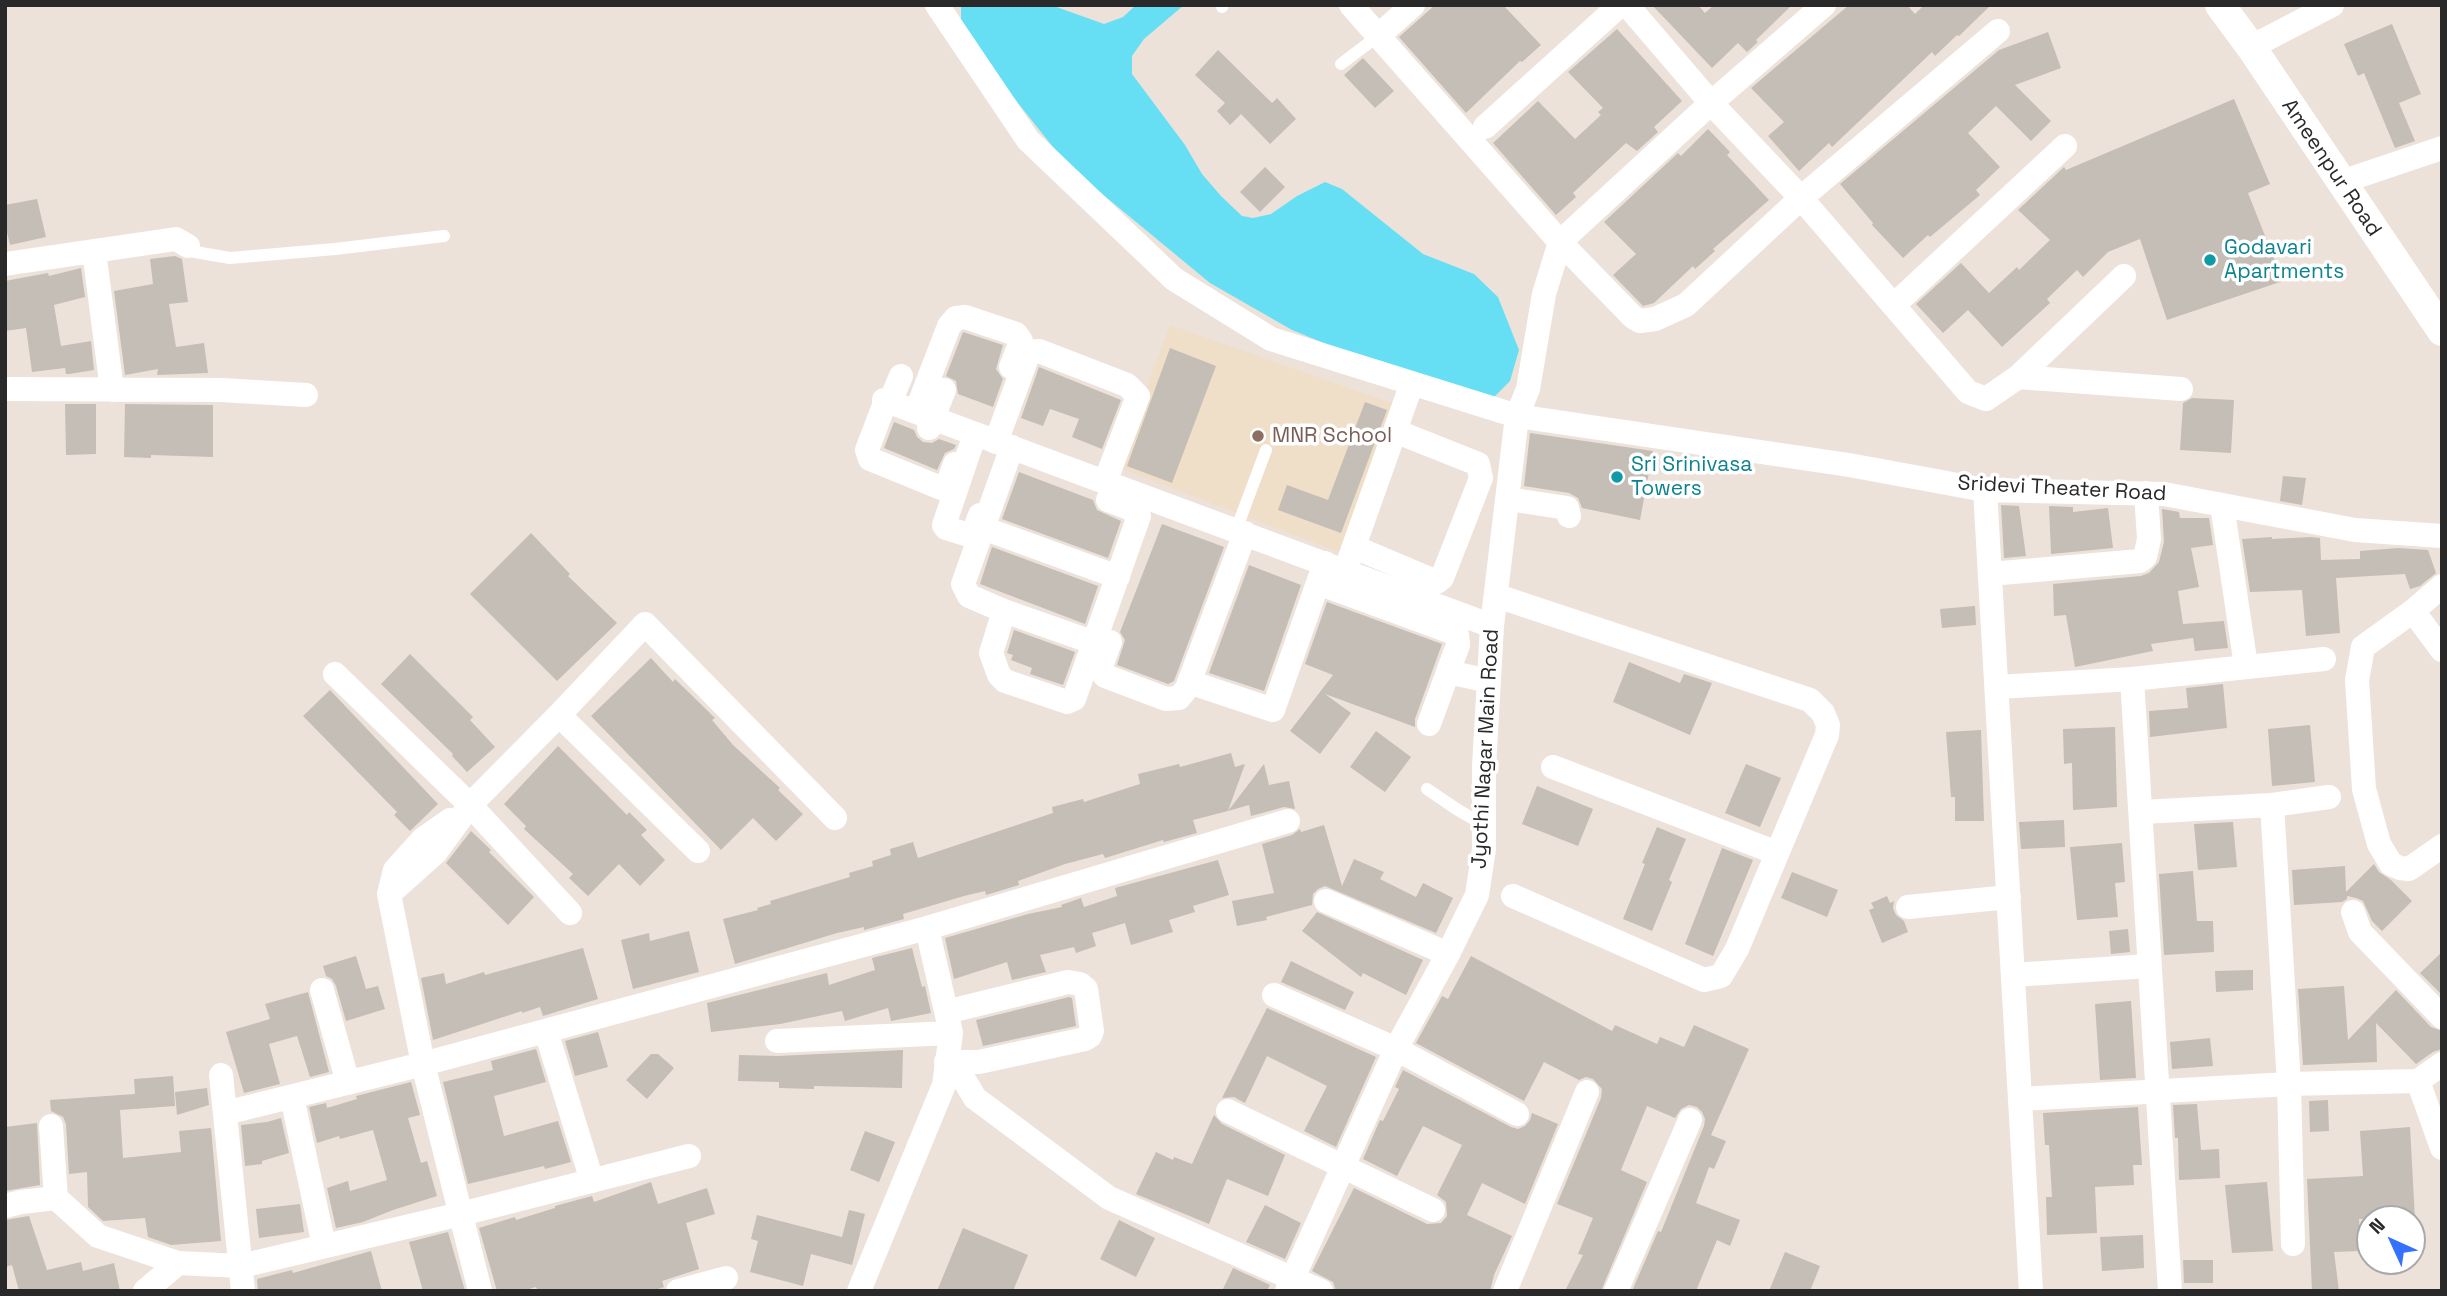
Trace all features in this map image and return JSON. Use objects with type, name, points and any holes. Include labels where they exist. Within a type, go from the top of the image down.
[{"type":"street","name":"Sridevi Theater Road","points":[[937,5],[1028,140],[1174,279],[1271,339],[1517,416],[1849,465],[1985,489],[2164,494],[2355,530],[2442,536]]},
{"type":"street","points":[[1350,5],[1560,242],[1640,321],[1655,319],[1686,305],[1801,198],[1997,31]]},
{"type":"street","points":[[1378,36],[1413,5]]},
{"type":"street","points":[[1485,127],[1620,5]]},
{"type":"street","points":[[1627,5],[1711,103],[1801,198],[1968,392],[1986,399],[2018,377],[2124,276]]},
{"type":"street","points":[[1560,242],[1711,103],[1824,5]]},
{"type":"street","name":"Ameenpur Road","points":[[2220,5],[2442,331]]},
{"type":"street","points":[[2251,47],[2332,5]]},
{"type":"street","points":[[1894,304],[2065,146]]},
{"type":"street","points":[[2341,182],[2442,148]]},
{"type":"street","points":[[5,264],[176,239],[188,246]]},
{"type":"street","name":"Jyothi Nagar Main Road","points":[[1290,1284],[1396,1049],[1477,895],[1485,825],[1484,768],[1492,626],[1517,416],[1528,388],[1544,294],[1560,242]]},
{"type":"street","points":[[94,251],[111,390]]},
{"type":"street","points":[[925,420],[949,327],[956,317],[965,317],[1012,332],[1019,337],[1020,345],[988,444],[983,528],[963,584],[969,596],[1095,643]]},
{"type":"street","points":[[901,376],[886,403],[867,450],[867,457],[938,487],[944,487],[988,444],[1029,352],[1038,351],[1127,385],[1138,396],[1105,482]]},
{"type":"street","points":[[2018,377],[2181,389]]},
{"type":"street","points":[[1189,682],[1273,710],[1330,572],[1354,547],[1412,383]]},
{"type":"street","points":[[5,389],[221,390],[306,395]]},
{"type":"street","points":[[925,420],[944,390]]},
{"type":"street","points":[[886,403],[1070,478],[1132,500],[1161,503],[1240,531],[1457,634],[1458,645],[1429,723]]},
{"type":"street","points":[[1354,547],[1437,582],[1442,578],[1481,478],[1478,464],[1395,431]]},
{"type":"street","points":[[1004,611],[991,653],[999,675],[1005,681],[1067,702],[1074,699],[1139,516],[1132,500],[1105,482],[1070,478]]},
{"type":"street","points":[[1985,489],[2031,1291]]},
{"type":"street","points":[[1990,574],[2140,561],[2145,557],[2149,539],[2146,493]]},
{"type":"street","points":[[1508,499],[1567,508],[1569,516]]},
{"type":"street","points":[[1161,503],[1101,666],[1105,676],[1166,699],[1179,698],[1189,682],[1240,531]]},
{"type":"street","points":[[2222,505],[2246,666]]},
{"type":"street","points":[[983,528],[1118,577]]},
{"type":"street","points":[[1330,572],[1492,626]]},
{"type":"street","points":[[2442,586],[2413,611],[2362,647],[2357,680],[2364,789],[2379,844],[2391,864],[2409,869],[2442,846]]},
{"type":"street","points":[[1497,596],[1810,701],[1823,713],[1828,725],[1827,735],[1737,948],[1720,976],[1704,980],[1513,896]]},
{"type":"street","points":[[2413,611],[2442,650]]},
{"type":"street","points":[[480,1291],[423,1064],[389,894],[436,852],[470,805],[645,624],[835,818]]},
{"type":"street","points":[[1998,687],[2132,679],[2324,659]]},
{"type":"street","points":[[1448,672],[1489,681]]},
{"type":"street","points":[[335,674],[470,805],[570,913]]},
{"type":"street","points":[[2132,679],[2170,1291]]},
{"type":"street","points":[[559,715],[698,851]]},
{"type":"street","points":[[1553,767],[1777,853]]},
{"type":"street","points":[[2142,812],[2272,805],[2329,797]]},
{"type":"street","points":[[2272,805],[2289,1084],[2293,1244]]},
{"type":"street","points":[[225,1113],[423,1064],[927,928],[1288,821]]},
{"type":"street","points":[[1908,906],[2009,897]]},
{"type":"street","points":[[1326,901],[1448,954]]},
{"type":"street","points":[[2353,912],[2360,932],[2442,1017]]},
{"type":"street","points":[[859,1291],[944,1085],[949,1023],[927,928]]},
{"type":"street","points":[[2013,975],[2149,966]]},
{"type":"street","points":[[777,1041],[949,1023],[1068,982],[1080,984],[1086,989],[1092,1031],[1085,1039],[992,1060],[946,1062]]},
{"type":"street","points":[[322,990],[348,1083]]},
{"type":"street","points":[[1274,995],[1396,1049],[1517,1114]]},
{"type":"street","points":[[546,1031],[592,1181]]},
{"type":"street","points":[[946,1062],[963,1078],[975,1098],[1109,1198],[1290,1284],[1321,1291]]},
{"type":"street","points":[[2020,1099],[2289,1084],[2417,1082],[2442,1064]]},
{"type":"street","points":[[221,1075],[243,1291]]},
{"type":"street","points":[[2417,1082],[2442,1148]]},
{"type":"street","points":[[1504,1291],[1587,1092]]},
{"type":"street","points":[[292,1097],[324,1246]]},
{"type":"street","points":[[1227,1111],[1433,1210]]},
{"type":"street","points":[[1616,1291],[1690,1120]]},
{"type":"street","points":[[51,1126],[56,1198],[98,1236],[178,1263],[241,1266],[689,1156]]},
{"type":"street","points":[[5,1206],[56,1198]]},
{"type":"street","points":[[145,1291],[178,1263]]},
{"type":"street","points":[[678,1291],[726,1278]]},
{"type":"lane","points":[[1341,64],[1378,36]]},
{"type":"lane","points":[[188,246],[195,252],[230,258],[444,236]]},
{"type":"lane","points":[[1240,531],[1266,450]]},
{"type":"lane","points":[[1427,789],[1485,825]]},
{"type":"shaded area","name":"MNR School","points":[[1170,325],[1397,405],[1344,554],[1117,467]]},
{"type":"water","points":[[961,5],[1051,5],[1104,24],[1123,17],[1136,5],[1184,5],[1144,39],[1132,56],[1132,74],[1185,145],[1202,174],[1221,196],[1242,216],[1253,218],[1271,214],[1297,196],[1325,182],[1342,189],[1423,254],[1474,274],[1498,297],[1519,350],[1510,381],[1495,396],[1469,396],[1375,364],[1292,330],[1210,283],[1078,174],[1053,147],[994,73],[961,23]]},
{"type":"building","points":[[1435,5],[1503,5],[1541,45],[1520,61],[1466,113],[1399,37]]},
{"type":"building","points":[[1652,5],[1698,5],[1705,13],[1714,5],[1792,5],[1747,52],[1738,43],[1712,68]]},
{"type":"building","points":[[1849,5],[1907,5],[1915,14],[1924,5],[1991,5],[1935,56],[1932,52],[1832,147],[1829,143],[1799,171],[1768,136],[1784,122],[1751,88]]},
{"type":"building","points":[[2392,24],[2421,94],[2399,103],[2415,141],[2395,148],[2364,73],[2358,76],[2344,44]]},
{"type":"building","points":[[1617,29],[1682,101],[1654,127],[1658,132],[1637,151],[1626,143],[1573,193],[1576,197],[1556,215],[1493,143],[1538,101],[1575,139],[1601,115],[1598,112],[1603,108],[1568,72]]},
{"type":"building","points":[[2048,32],[2061,68],[2015,85],[2051,121],[2031,141],[1996,106],[1968,133],[2000,167],[1976,190],[1980,195],[1903,258],[1872,225],[1840,184],[1999,50]]},
{"type":"building","points":[[1218,50],[1272,103],[1277,98],[1296,119],[1270,144],[1241,114],[1230,125],[1217,111],[1225,103],[1195,75]]},
{"type":"building","points":[[1363,58],[1394,91],[1375,108],[1344,75]]},
{"type":"building","points":[[2234,99],[2270,184],[2248,193],[2283,281],[2167,320],[2140,239],[2108,252],[2083,277],[2077,270],[2047,299],[2050,303],[2002,347],[1968,310],[1943,333],[1916,304],[1961,263],[1989,293],[2017,267],[2019,270],[2050,240],[2018,210],[2064,167],[2066,170]]},
{"type":"building","points":[[1708,129],[1730,152],[1727,155],[1769,200],[1713,249],[1715,251],[1695,269],[1693,266],[1654,303],[1643,306],[1613,275],[1636,254],[1604,222],[1678,153],[1681,156]]},
{"type":"building","points":[[1265,167],[1285,187],[1260,212],[1240,192]]},
{"type":"building","points":[[37,199],[46,237],[10,245],[5,224],[5,205]]},
{"type":"building","points":[[175,256],[182,259],[188,302],[169,304],[176,347],[204,343],[208,373],[157,375],[158,369],[125,375],[114,291],[153,284],[150,259]]},
{"type":"building","points":[[81,268],[85,297],[54,305],[61,346],[91,341],[94,370],[69,374],[66,374],[65,368],[32,372],[26,328],[5,331],[5,281],[48,273],[49,276]]},
{"type":"building","points":[[963,332],[1003,345],[996,369],[1003,379],[993,407],[958,394],[956,381],[946,376]]},
{"type":"building","points":[[1170,348],[1216,366],[1172,483],[1127,466]]},
{"type":"building","points":[[1039,367],[1121,400],[1102,449],[1072,437],[1079,419],[1050,409],[1043,426],[1021,418]]},
{"type":"building","points":[[2192,398],[2234,400],[2231,453],[2180,450],[2183,403]]},
{"type":"building","points":[[1365,402],[1387,410],[1341,533],[1278,510],[1287,485],[1328,500]]},
{"type":"building","points":[[65,404],[96,404],[96,454],[66,455]]},
{"type":"building","points":[[125,404],[213,405],[213,457],[124,457]]},
{"type":"building","points":[[894,422],[914,430],[923,442],[932,443],[939,439],[956,445],[945,453],[937,470],[884,448]]},
{"type":"building","points":[[1530,433],[1653,451],[1640,520],[1582,508],[1578,498],[1569,493],[1524,486]]},
{"type":"building","points":[[1019,472],[1093,500],[1097,510],[1121,521],[1108,558],[1002,519]]},
{"type":"building","points":[[2283,476],[2306,478],[2302,505],[2280,501]]},
{"type":"building","points":[[2001,505],[2019,506],[2026,556],[2004,558]]},
{"type":"building","points":[[2049,506],[2073,507],[2073,512],[2108,508],[2113,548],[2051,554]]},
{"type":"building","points":[[2162,509],[2179,512],[2180,518],[2209,518],[2213,545],[2191,548],[2199,587],[2178,591],[2183,624],[2224,621],[2228,648],[2195,651],[2193,638],[2151,644],[2153,651],[2075,667],[2066,615],[2054,616],[2053,584],[2149,573],[2159,562],[2164,542]]},
{"type":"building","points":[[1162,524],[1224,547],[1174,681],[1168,684],[1117,665],[1125,640],[1120,632]]},
{"type":"building","points":[[531,533],[570,574],[568,576],[617,623],[557,681],[470,594]]},
{"type":"building","points":[[2320,538],[2321,560],[2360,559],[2360,551],[2398,548],[2428,550],[2436,573],[2420,586],[2410,589],[2405,574],[2336,578],[2340,633],[2306,636],[2302,590],[2250,592],[2242,539]]},
{"type":"building","points":[[992,547],[1098,586],[1085,624],[980,584]]},
{"type":"building","points":[[1249,565],[1301,585],[1264,691],[1209,673]]},
{"type":"building","points":[[1327,602],[1442,644],[1415,719],[1415,727],[1325,694],[1351,713],[1320,754],[1290,731],[1333,675],[1305,664]]},
{"type":"building","points":[[1975,606],[1976,625],[1942,628],[1940,609]]},
{"type":"building","points":[[1014,630],[1075,652],[1063,685],[1030,674],[1032,668],[1011,660],[1013,655],[1007,653]]},
{"type":"building","points":[[410,654],[473,717],[470,720],[495,747],[467,772],[453,754],[381,684]]},
{"type":"building","points":[[651,658],[673,682],[675,679],[715,718],[712,720],[733,745],[780,788],[778,790],[803,814],[776,841],[753,818],[721,850],[591,716]]},
{"type":"building","points":[[1629,662],[1680,683],[1684,674],[1712,683],[1690,735],[1613,702]]},
{"type":"building","points":[[2223,684],[2227,728],[2150,737],[2149,711],[2188,708],[2186,688]]},
{"type":"building","points":[[330,690],[438,804],[410,831],[394,815],[397,812],[303,716]]},
{"type":"building","points":[[2310,725],[2315,782],[2272,786],[2268,729]]},
{"type":"building","points":[[2115,727],[2117,807],[2073,810],[2072,763],[2064,764],[2063,729]]},
{"type":"building","points":[[1981,730],[1984,821],[1955,821],[1955,797],[1951,797],[1946,732]]},
{"type":"building","points":[[1376,731],[1411,757],[1385,792],[1350,767]]},
{"type":"building","points":[[558,746],[627,815],[629,812],[647,830],[641,835],[665,860],[640,886],[619,864],[588,896],[569,878],[573,874],[524,829],[526,826],[504,804]]},
{"type":"building","points":[[1231,753],[1235,767],[1245,764],[1228,811],[1193,820],[1197,833],[1164,842],[1163,840],[1105,858],[1103,854],[1065,864],[1018,881],[1019,885],[986,895],[985,891],[964,896],[903,914],[904,919],[864,930],[864,927],[837,933],[735,964],[723,919],[758,910],[757,908],[771,904],[770,901],[850,877],[849,873],[873,866],[872,861],[891,855],[890,849],[913,842],[918,858],[1053,813],[1052,807],[1083,799],[1084,802],[1140,784],[1138,774],[1179,764],[1180,767]]},
{"type":"building","points":[[1264,764],[1269,785],[1289,781],[1295,809],[1284,807],[1251,816],[1249,805],[1228,811]]},
{"type":"building","points":[[1746,764],[1781,778],[1760,827],[1725,813]]},
{"type":"building","points":[[1537,786],[1593,809],[1578,846],[1522,824]]},
{"type":"building","points":[[2064,820],[2065,847],[2021,849],[2019,822]]},
{"type":"building","points":[[2233,822],[2237,867],[2198,870],[2194,824]]},
{"type":"building","points":[[1324,825],[1342,886],[1354,859],[1384,872],[1380,879],[1416,897],[1423,883],[1453,898],[1436,933],[1325,886],[1313,894],[1312,905],[1266,917],[1267,920],[1237,926],[1232,901],[1274,893],[1262,844],[1292,835],[1300,829],[1301,832]]},
{"type":"building","points":[[1657,827],[1686,839],[1652,931],[1623,919]]},
{"type":"building","points":[[471,831],[534,897],[508,925],[446,863]]},
{"type":"building","points":[[2122,843],[2125,882],[2115,883],[2118,917],[2077,920],[2070,847]]},
{"type":"building","points":[[1722,848],[1753,860],[1713,956],[1685,944]]},
{"type":"building","points":[[1218,860],[1229,895],[1193,906],[1195,912],[1169,920],[1173,932],[1131,945],[1125,923],[1092,933],[1096,946],[1076,953],[1074,947],[1040,955],[1046,972],[1012,980],[1007,962],[954,979],[945,938],[1062,907],[1061,905],[1081,898],[1084,907],[1117,896],[1115,888]]},
{"type":"building","points":[[2374,864],[2379,872],[2412,901],[2382,931],[2372,921],[2363,901],[2356,898],[2347,896],[2342,902],[2294,905],[2292,870],[2345,866],[2346,892]]},
{"type":"building","points":[[2193,871],[2197,921],[2213,921],[2214,952],[2164,955],[2159,874]]},
{"type":"building","points":[[1792,872],[1838,890],[1827,917],[1781,898]]},
{"type":"building","points":[[1887,896],[1890,903],[1894,901],[1896,915],[1904,921],[1908,932],[1882,943],[1869,910],[1874,908],[1871,903]]},
{"type":"building","points":[[1317,912],[1423,960],[1406,995],[1363,973],[1361,977],[1302,931]]},
{"type":"building","points":[[2128,929],[2130,952],[2111,954],[2109,931]]},
{"type":"building","points":[[689,931],[699,972],[633,989],[621,940],[649,933],[650,941]]},
{"type":"building","points":[[583,948],[598,999],[543,1016],[540,1007],[522,1011],[433,1040],[421,978],[444,973],[446,984]]},
{"type":"building","points":[[912,948],[931,1013],[891,1021],[888,1008],[845,1021],[842,1011],[780,1024],[711,1032],[707,1003],[827,973],[829,985],[875,970],[872,958]]},
{"type":"building","points":[[2442,952],[2442,995],[2420,973]]},
{"type":"building","points":[[356,956],[366,989],[378,986],[385,1009],[346,1021],[336,986],[332,979],[326,976],[323,966]]},
{"type":"building","points":[[1471,956],[1612,1031],[1615,1025],[1657,1044],[1660,1037],[1684,1047],[1694,1025],[1749,1049],[1711,1135],[1726,1141],[1714,1169],[1709,1167],[1696,1203],[1740,1220],[1730,1246],[1717,1240],[1696,1291],[1632,1291],[1658,1231],[1661,1232],[1704,1126],[1702,1112],[1689,1105],[1681,1109],[1675,1118],[1647,1106],[1621,1170],[1647,1182],[1601,1291],[1565,1291],[1583,1255],[1578,1254],[1593,1218],[1557,1204],[1601,1098],[1602,1089],[1593,1079],[1586,1077],[1579,1080],[1544,1062],[1524,1101],[1416,1043],[1442,996],[1448,999]]},
{"type":"building","points":[[1291,961],[1354,992],[1345,1010],[1281,982]]},
{"type":"building","points":[[2253,970],[2253,990],[2216,992],[2215,971]]},
{"type":"building","points":[[2344,986],[2348,1040],[2396,990],[2431,1027],[2442,1031],[2442,1049],[2416,1064],[2376,1023],[2377,1062],[2303,1065],[2298,989]]},
{"type":"building","points":[[308,992],[329,1072],[310,1077],[297,1036],[269,1044],[280,1084],[244,1093],[226,1032],[270,1019],[265,1004]]},
{"type":"building","points":[[1072,998],[1076,1026],[983,1046],[976,1020]]},
{"type":"building","points":[[2131,1001],[2136,1078],[2100,1080],[2095,1004]]},
{"type":"building","points":[[1267,1008],[1376,1057],[1336,1147],[1304,1131],[1327,1086],[1267,1056],[1245,1103],[1234,1097],[1222,1098]]},
{"type":"building","points":[[598,1032],[608,1067],[575,1076],[565,1041]]},
{"type":"building","points":[[2210,1038],[2213,1066],[2172,1069],[2170,1042]]},
{"type":"building","points":[[536,1049],[546,1082],[494,1096],[504,1136],[558,1121],[571,1162],[468,1184],[443,1082],[493,1070],[491,1061]]},
{"type":"building","points":[[903,1050],[902,1088],[779,1088],[779,1082],[738,1081],[739,1055],[778,1056]]},
{"type":"building","points":[[651,1054],[658,1054],[674,1068],[647,1099],[626,1080]]},
{"type":"building","points":[[1403,1070],[1511,1127],[1518,1129],[1525,1126],[1532,1113],[1558,1124],[1525,1204],[1482,1183],[1467,1215],[1512,1236],[1494,1275],[1490,1291],[1336,1291],[1333,1282],[1312,1271],[1354,1188],[1427,1224],[1441,1223],[1447,1216],[1446,1202],[1437,1195],[1462,1145],[1423,1126],[1397,1176],[1363,1159],[1380,1120],[1383,1121],[1399,1089],[1395,1087]]},
{"type":"building","points":[[173,1076],[175,1106],[120,1110],[123,1158],[181,1152],[179,1131],[211,1128],[221,1241],[171,1245],[148,1237],[145,1218],[103,1221],[88,1207],[87,1172],[69,1174],[66,1124],[63,1117],[51,1111],[50,1100],[135,1094],[134,1079]]},
{"type":"building","points":[[411,1082],[420,1115],[408,1118],[421,1163],[427,1161],[437,1196],[363,1222],[336,1228],[327,1188],[348,1181],[350,1191],[387,1180],[373,1130],[317,1143],[309,1107],[326,1103],[327,1108],[357,1099],[356,1096]]},
{"type":"building","points":[[207,1088],[209,1105],[177,1115],[175,1092]]},
{"type":"building","points":[[2328,1100],[2329,1131],[2310,1132],[2309,1101]]},
{"type":"building","points":[[2197,1104],[2201,1150],[2219,1149],[2220,1178],[2179,1180],[2178,1138],[2175,1138],[2173,1105]]},
{"type":"building","points":[[2138,1107],[2142,1165],[2133,1165],[2134,1185],[2095,1187],[2097,1233],[2047,1235],[2046,1197],[2052,1197],[2049,1145],[2045,1145],[2043,1113]]},
{"type":"building","points":[[1214,1115],[1222,1124],[1285,1155],[1268,1196],[1227,1179],[1209,1224],[1136,1194],[1156,1152],[1173,1160],[1174,1157],[1192,1164]]},
{"type":"building","points":[[281,1118],[289,1153],[262,1161],[262,1164],[245,1166],[241,1125]]},
{"type":"building","points":[[37,1123],[40,1185],[5,1191],[5,1127]]},
{"type":"building","points":[[2410,1127],[2414,1205],[2356,1205],[2356,1251],[2334,1252],[2339,1291],[2312,1291],[2307,1179],[2363,1176],[2360,1131]]},
{"type":"building","points":[[865,1131],[895,1142],[879,1182],[850,1170]]},
{"type":"building","points":[[651,1182],[658,1204],[707,1188],[715,1214],[686,1223],[699,1269],[662,1281],[664,1287],[652,1291],[538,1291],[536,1287],[523,1291],[497,1291],[479,1228],[515,1217],[516,1220],[592,1196],[594,1202]]},
{"type":"building","points":[[2267,1182],[2273,1251],[2232,1253],[2225,1185]]},
{"type":"building","points":[[300,1204],[304,1232],[259,1238],[256,1209]]},
{"type":"building","points":[[1265,1205],[1301,1223],[1285,1259],[1246,1242]]},
{"type":"building","points":[[849,1210],[865,1214],[852,1265],[811,1254],[803,1286],[750,1272],[758,1241],[751,1239],[757,1215],[842,1237]]},
{"type":"building","points":[[29,1216],[47,1270],[81,1262],[83,1271],[114,1263],[120,1291],[19,1291],[12,1265],[5,1267],[5,1220]]},
{"type":"building","points":[[1119,1220],[1155,1238],[1136,1277],[1100,1259]]},
{"type":"building","points":[[963,1228],[1028,1255],[1013,1291],[937,1291]]},
{"type":"building","points":[[448,1232],[465,1291],[423,1291],[409,1242]]},
{"type":"building","points":[[2143,1235],[2144,1268],[2102,1271],[2100,1237]]},
{"type":"building","points":[[371,1251],[382,1291],[258,1291],[257,1279],[292,1270],[293,1273]]},
{"type":"building","points":[[1785,1252],[1820,1266],[1810,1291],[1769,1291]]},
{"type":"building","points":[[2183,1260],[2213,1260],[2213,1283],[2184,1283]]},
{"type":"building","points":[[1233,1268],[1270,1285],[1267,1291],[1222,1291]]},
{"type":"place","name":"Godavari Apartments","points":[[2210,260]]},
{"type":"place","name":"MNR School","points":[[1258,436]]},
{"type":"place","name":"Sri Srinivasa Towers","points":[[1617,477]]}]
